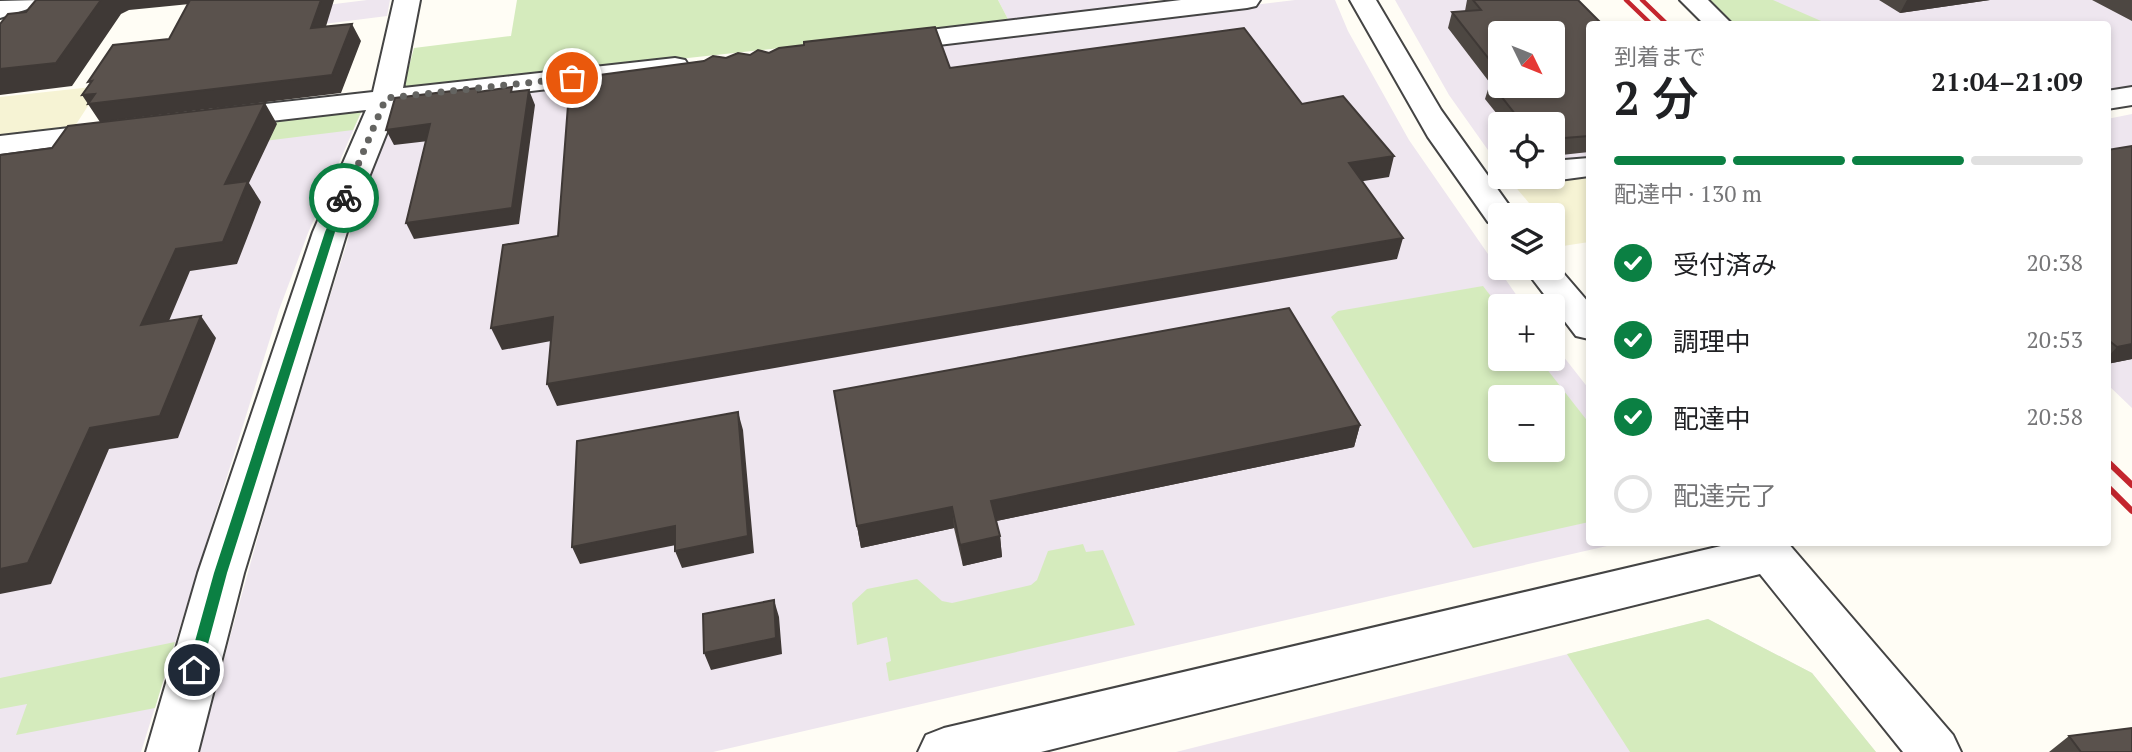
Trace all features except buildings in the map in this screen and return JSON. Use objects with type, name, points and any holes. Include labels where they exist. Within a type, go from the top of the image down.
[{"type":"street","points":[[0,10],[28,0]]},
{"type":"street","points":[[172,752],[220,573],[330,232],[386,98],[407,0]]},
{"type":"street","points":[[863,46],[1247,0]]},
{"type":"street","points":[[1363,0],[1407,80],[1485,178],[1495,203]]},
{"type":"street","points":[[1693,0],[1716,21]]},
{"type":"street","points":[[193,122],[699,64]]},
{"type":"street","points":[[2111,99],[2132,96]]},
{"type":"street","points":[[0,145],[138,128]]},
{"type":"street","points":[[1565,169],[1586,167]]},
{"type":"street","points":[[1551,280],[1586,323]]},
{"type":"street","points":[[944,752],[1764,548],[1935,752]]},
{"type":"shaded area","points":[[367,0],[390,0],[387,16],[261,32],[229,17]]},
{"type":"shaded area","points":[[998,0],[1149,2],[1141,6],[1010,23]]},
{"type":"shaded area","points":[[1295,0],[1335,0],[1348,31],[1409,140],[1488,254],[1488,280],[1506,280],[1516,294],[1488,294],[1488,371],[1565,371],[1565,359],[1586,385],[1586,546],[1607,546],[713,752],[198,752],[272,486],[359,205],[397,105],[1014,35]]},
{"type":"shaded area","points":[[1395,0],[1564,0],[1586,24],[1586,159],[1565,162],[1565,112],[1488,112],[1488,150],[1449,95]]},
{"type":"shaded area","points":[[1703,0],[2132,0],[2132,87],[2111,90],[2111,21],[1726,21]]},
{"type":"shaded area","points":[[101,86],[73,129],[0,137],[0,97]]},
{"type":"shaded area","points":[[363,108],[308,233],[279,310],[141,752],[0,752],[0,151]]},
{"type":"shaded area","points":[[2132,114],[2132,408],[2111,388],[2111,118]]},
{"type":"shaded area","points":[[1586,175],[1586,242],[1565,246],[1565,203],[1529,203],[1517,189],[1565,189],[1565,178]]},
{"type":"shaded area","points":[[1708,619],[1812,673],[1876,752],[1176,752]]},
{"type":"green space","points":[[517,0],[998,0],[1010,23],[403,89],[414,48],[511,36]]},
{"type":"green space","points":[[1703,0],[1773,0],[1821,21],[1726,21]]},
{"type":"green space","points":[[363,108],[353,130],[0,174],[0,151]]},
{"type":"green space","points":[[1483,286],[1489,294],[1488,371],[1548,371],[1559,385],[1488,385],[1488,462],[1565,462],[1565,392],[1586,419],[1586,523],[1473,548],[1331,317],[1338,311]]},
{"type":"green space","points":[[1083,544],[1086,552],[1103,550],[1135,625],[889,681],[886,663],[891,661],[887,637],[857,645],[852,603],[867,589],[917,579],[942,601],[952,603],[1031,585],[1037,580],[1048,551]]},
{"type":"green space","points":[[1708,619],[1812,673],[1876,752],[1630,752],[1567,654]]},
{"type":"green space","points":[[175,642],[155,708],[16,735],[27,704],[0,709],[0,678]]},
{"type":"railway","points":[[1626,0],[1648,21]]},
{"type":"railway","points":[[1642,0],[1664,21]]},
{"type":"railway","points":[[2111,465],[2132,485]]},
{"type":"railway","points":[[2111,490],[2132,511]]},
{"type":"way so far","points":[[344,198],[386,98],[572,78]]},
{"type":"route","points":[[194,670],[220,573],[330,232],[344,198]]}]
